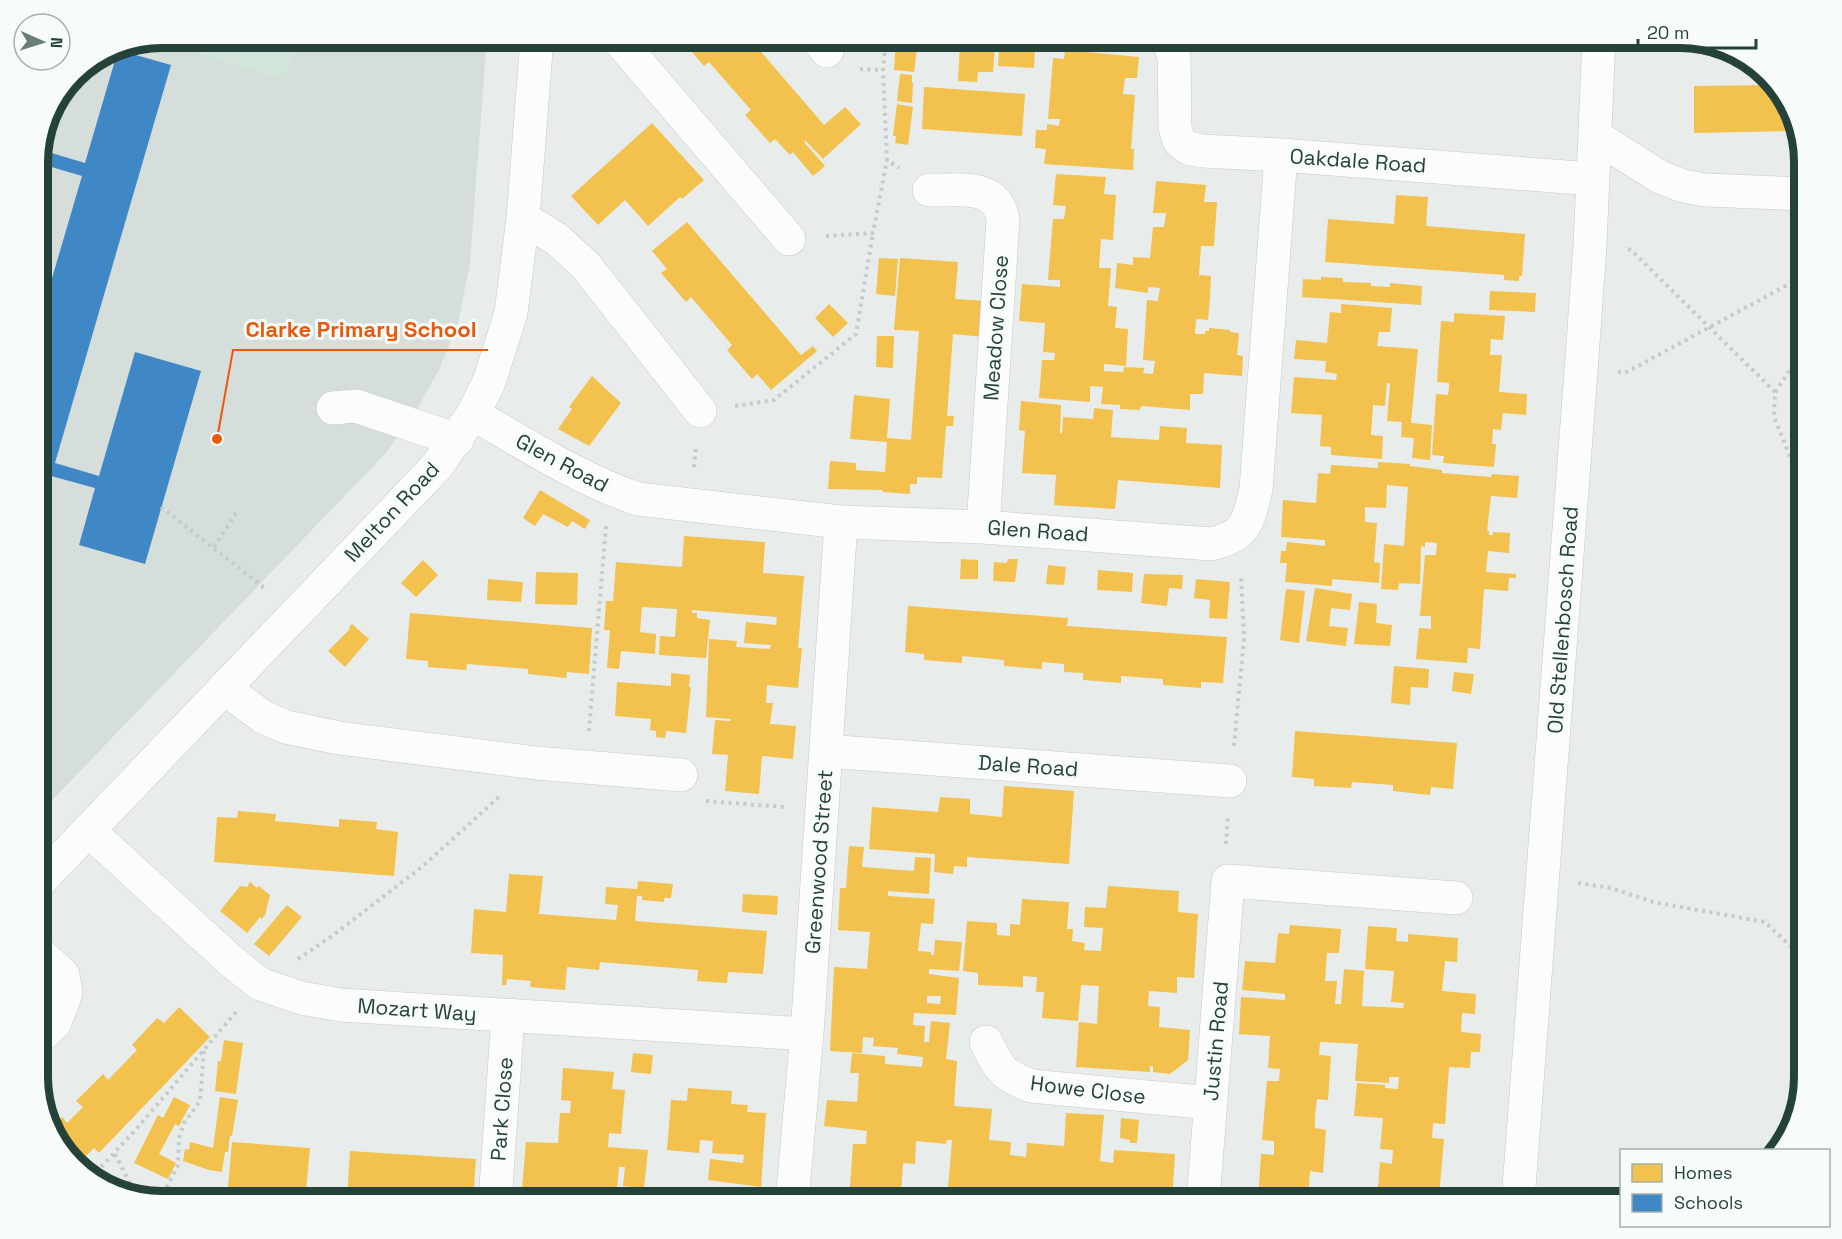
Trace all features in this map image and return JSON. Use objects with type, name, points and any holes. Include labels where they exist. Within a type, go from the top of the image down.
[{"type":"street","name":"Melton Road","points":[[48,872],[437,466],[465,427],[489,382],[511,313],[523,218],[536,48]]},
{"type":"street","points":[[626,48],[789,239]]},
{"type":"street","name":"Oakdale Road","points":[[1171,48],[1174,56],[1176,88],[1175,128],[1179,141],[1188,148],[1202,151],[1593,179]]},
{"type":"street","name":"Old Stellenbosch Road","points":[[1519,1191],[1590,245],[1599,48]]},
{"type":"street","points":[[1595,136],[1660,177],[1683,186],[1705,190],[1794,194]]},
{"type":"street","points":[[1239,534],[1250,516],[1256,489],[1281,155]]},
{"type":"street","name":"Meadow Close","points":[[929,190],[982,192],[993,197],[1001,207],[1003,220],[983,527]]},
{"type":"street","points":[[523,218],[558,240],[586,266],[700,411]]},
{"type":"street","name":"Glen Road","points":[[333,408],[356,406],[465,427],[562,465],[609,490],[638,499],[670,504],[841,522],[983,527],[1211,544],[1227,541],[1239,534]]},
{"type":"street","name":"Greenwood Street","points":[[793,1191],[807,1034],[841,522]]},
{"type":"street","points":[[224,688],[263,717],[286,728],[339,738],[586,768],[681,776]]},
{"type":"street","name":"Dale Road","points":[[826,751],[1230,781]]},
{"type":"street","name":"Mozart Way","points":[[88,830],[231,961],[260,984],[301,998],[341,1005],[807,1034]]},
{"type":"street","points":[[1228,881],[1456,897]]},
{"type":"street","name":"Justin Road","points":[[1204,1191],[1228,881]]},
{"type":"street","points":[[48,961],[63,975],[66,992],[54,1024],[48,1029]]},
{"type":"street","name":"Park Close","points":[[496,1191],[508,1016]]},
{"type":"street","name":"Howe Close","points":[[986,1042],[999,1068],[1011,1078],[1031,1086],[1211,1103]]},
{"type":"path","points":[[670,504],[693,480],[700,411],[774,400],[856,334],[887,160],[883,70],[885,48]]},
{"type":"path","points":[[887,160],[929,190]]},
{"type":"path","points":[[789,239],[873,233]]},
{"type":"path","points":[[1590,245],[1631,250],[1775,392]]},
{"type":"path","points":[[1581,370],[1625,373],[1794,281]]},
{"type":"path","points":[[1794,364],[1775,392],[1774,417],[1794,466]]},
{"type":"path","points":[[586,768],[609,490]]},
{"type":"path","points":[[161,507],[261,584],[293,616]]},
{"type":"path","points":[[214,547],[238,510]]},
{"type":"path","points":[[1228,881],[1226,846],[1230,781],[1244,639],[1239,534]]},
{"type":"path","points":[[681,776],[693,800],[822,810]]},
{"type":"path","points":[[1544,878],[1611,888],[1653,902],[1765,922],[1794,950]]},
{"type":"path","points":[[165,1191],[178,1165],[179,1138],[184,1123],[200,1101],[204,1049]]},
{"type":"path","points":[[115,1154],[132,1187]]},
{"type":"shaded area","points":[[486,48],[470,263],[458,323],[439,370],[418,407],[386,453],[48,805],[48,155],[52,133],[60,112],[76,87],[87,76],[105,63],[126,54],[147,49]]},
{"type":"green space","points":[[178,48],[294,48],[285,79]]},
{"type":"building: Homes","points":[[689,48],[758,48],[824,125],[845,107],[861,124],[823,159],[806,141],[804,142],[825,166],[813,176],[793,152],[790,155],[775,139],[770,143],[745,115],[751,110],[709,62],[704,66]]},
{"type":"building: Homes","points":[[895,48],[917,48],[914,72],[894,70]]},
{"type":"building: Homes","points":[[960,48],[995,48],[993,72],[978,72],[977,82],[958,81]]},
{"type":"building: Homes","points":[[999,48],[1035,49],[1034,68],[998,66]]},
{"type":"building: Homes","points":[[1065,50],[1139,57],[1137,78],[1125,78],[1123,94],[1135,95],[1131,149],[1134,149],[1133,170],[1044,164],[1046,149],[1035,148],[1036,130],[1047,130],[1047,124],[1059,126],[1060,119],[1048,119],[1053,58],[1064,59]]},
{"type":"building: Homes","points":[[900,74],[912,75],[912,103],[897,101]]},
{"type":"building: Homes","points":[[1764,85],[1779,105],[1789,131],[1694,133],[1694,86]]},
{"type":"building: Homes","points":[[924,87],[1025,94],[1022,136],[922,129]]},
{"type":"building: Homes","points":[[897,104],[913,107],[908,145],[895,143],[896,136],[893,136]]},
{"type":"building: Homes","points":[[652,123],[704,180],[682,199],[680,197],[648,226],[625,200],[598,225],[571,196]]},
{"type":"building: Homes","points":[[1056,174],[1106,177],[1104,194],[1116,195],[1113,240],[1101,239],[1099,268],[1111,268],[1108,306],[1117,307],[1115,328],[1128,329],[1126,366],[1104,364],[1104,371],[1123,372],[1124,367],[1144,368],[1143,373],[1153,374],[1155,361],[1143,360],[1147,300],[1158,301],[1160,288],[1148,287],[1148,293],[1115,288],[1117,263],[1133,265],[1133,257],[1150,258],[1153,227],[1164,227],[1166,213],[1153,213],[1156,181],[1206,185],[1204,202],[1217,202],[1214,246],[1201,246],[1199,275],[1211,276],[1210,298],[1208,320],[1196,319],[1195,334],[1205,334],[1209,328],[1239,333],[1237,355],[1243,356],[1242,376],[1204,373],[1203,394],[1190,394],[1190,410],[1141,406],[1140,410],[1120,409],[1120,405],[1101,404],[1103,387],[1090,386],[1090,402],[1039,398],[1042,360],[1054,360],[1055,353],[1043,352],[1045,323],[1019,321],[1022,284],[1060,287],[1060,280],[1048,280],[1053,219],[1064,219],[1066,206],[1053,205]]},
{"type":"building: Homes","points":[[1396,195],[1428,197],[1426,226],[1525,234],[1522,276],[1519,276],[1519,281],[1504,280],[1504,275],[1325,262],[1328,219],[1394,224]]},
{"type":"building: Homes","points":[[687,222],[801,355],[813,346],[817,351],[771,390],[757,374],[752,379],[727,350],[732,345],[691,297],[686,302],[661,273],[667,269],[652,251]]},
{"type":"building: Homes","points":[[879,258],[898,259],[895,296],[876,294]]},
{"type":"building: Homes","points":[[900,258],[958,262],[955,299],[987,301],[984,337],[953,334],[947,416],[954,416],[953,426],[946,426],[942,478],[917,477],[917,484],[910,484],[910,494],[883,492],[883,490],[828,489],[830,461],[856,463],[856,470],[885,472],[887,442],[850,439],[854,395],[890,399],[887,438],[911,440],[919,331],[894,330]]},
{"type":"building: Homes","points":[[1321,277],[1343,278],[1343,282],[1371,283],[1371,286],[1390,287],[1390,283],[1422,286],[1421,305],[1302,297],[1303,279],[1321,280]]},
{"type":"building: Homes","points":[[1490,291],[1536,293],[1535,312],[1489,310]]},
{"type":"building: Homes","points":[[829,304],[848,323],[833,337],[815,318]]},
{"type":"building: Homes","points":[[1341,304],[1392,308],[1390,332],[1379,332],[1377,346],[1418,349],[1411,423],[1432,425],[1430,460],[1412,458],[1414,438],[1401,437],[1402,422],[1387,421],[1390,383],[1387,383],[1385,406],[1373,405],[1371,435],[1383,436],[1382,459],[1331,455],[1331,447],[1320,446],[1322,415],[1291,413],[1294,377],[1336,380],[1337,374],[1325,372],[1326,361],[1294,359],[1296,340],[1327,343],[1330,312],[1341,313]]},
{"type":"building: Homes","points":[[1454,313],[1505,316],[1503,340],[1491,339],[1490,355],[1502,355],[1499,392],[1527,394],[1526,415],[1503,413],[1501,430],[1493,429],[1492,444],[1496,444],[1494,467],[1443,463],[1444,456],[1432,455],[1436,394],[1448,395],[1449,388],[1449,383],[1437,382],[1441,321],[1454,322]]},
{"type":"building: Homes","points":[[877,336],[894,336],[893,368],[876,367]]},
{"type":"building: Homes","points":[[592,376],[621,403],[589,446],[558,429],[572,409],[569,407]]},
{"type":"building: Homes","points":[[1021,401],[1061,405],[1060,433],[1062,433],[1063,417],[1093,419],[1094,408],[1113,410],[1111,437],[1159,440],[1160,426],[1187,428],[1186,443],[1222,445],[1220,488],[1118,480],[1115,509],[1054,505],[1056,475],[1022,473],[1025,431],[1019,430]]},
{"type":"building: Homes","points":[[1378,462],[1410,464],[1410,466],[1442,470],[1442,473],[1491,477],[1492,474],[1519,476],[1517,498],[1491,496],[1487,531],[1489,535],[1493,535],[1493,532],[1510,533],[1509,553],[1488,551],[1486,572],[1516,574],[1516,578],[1509,578],[1508,591],[1484,589],[1480,649],[1468,648],[1467,663],[1416,659],[1419,628],[1431,629],[1431,616],[1420,616],[1425,555],[1436,555],[1437,543],[1425,542],[1425,547],[1421,546],[1420,584],[1399,583],[1398,590],[1381,589],[1384,544],[1404,546],[1408,487],[1387,485],[1386,508],[1365,507],[1365,522],[1377,523],[1374,562],[1380,563],[1379,583],[1332,579],[1332,586],[1285,582],[1287,563],[1280,563],[1281,551],[1286,551],[1287,542],[1325,546],[1325,540],[1281,537],[1283,500],[1316,503],[1318,473],[1330,474],[1331,465],[1378,468]]},
{"type":"building: Homes","points":[[540,490],[590,520],[585,529],[572,521],[568,527],[543,514],[535,526],[523,518]]},
{"type":"building: Homes","points":[[684,536],[765,542],[763,573],[804,576],[798,648],[802,648],[798,688],[767,685],[766,703],[773,703],[770,724],[796,726],[793,759],[762,756],[759,794],[725,791],[728,755],[712,754],[715,720],[730,721],[731,719],[706,717],[709,639],[737,641],[736,647],[770,649],[771,645],[744,643],[746,622],[776,625],[777,617],[692,610],[692,613],[697,613],[697,618],[710,620],[706,658],[659,655],[660,636],[675,637],[677,609],[642,607],[640,632],[656,634],[655,654],[621,651],[619,669],[607,668],[610,630],[604,630],[606,601],[613,601],[616,562],[682,567]]},
{"type":"building: Homes","points":[[961,559],[978,560],[978,579],[960,579]]},
{"type":"building: Homes","points":[[1009,559],[1018,559],[1015,582],[993,581],[994,562],[1006,563]]},
{"type":"building: Homes","points":[[423,560],[438,575],[416,597],[401,583]]},
{"type":"building: Homes","points":[[1048,565],[1066,567],[1064,585],[1046,584]]},
{"type":"building: Homes","points":[[1098,570],[1133,573],[1132,592],[1097,590]]},
{"type":"building: Homes","points":[[536,572],[578,573],[577,605],[535,604]]},
{"type":"building: Homes","points":[[1144,574],[1183,575],[1182,589],[1169,588],[1167,606],[1141,603]]},
{"type":"building: Homes","points":[[488,579],[523,582],[521,602],[487,600]]},
{"type":"building: Homes","points":[[1196,579],[1230,582],[1227,619],[1209,618],[1210,600],[1194,598]]},
{"type":"building: Homes","points":[[1315,588],[1352,594],[1350,610],[1331,608],[1329,626],[1348,628],[1346,646],[1306,641]]},
{"type":"building: Homes","points":[[1286,589],[1305,591],[1299,643],[1280,640]]},
{"type":"building: Homes","points":[[1359,602],[1377,604],[1376,623],[1392,625],[1390,646],[1354,644]]},
{"type":"building: Homes","points":[[908,606],[1068,618],[1067,626],[1227,637],[1223,683],[1201,682],[1201,688],[1163,685],[1163,679],[1121,676],[1121,683],[1083,680],[1083,673],[1064,672],[1064,664],[1042,662],[1042,669],[1004,666],[1004,660],[962,656],[962,663],[924,660],[924,654],[905,652]]},
{"type":"building: Homes","points":[[410,613],[592,628],[589,674],[567,672],[566,678],[528,674],[528,669],[467,664],[466,670],[428,667],[428,661],[406,659]]},
{"type":"building: Homes","points":[[352,624],[369,639],[345,667],[328,651],[350,629]]},
{"type":"building: Homes","points":[[1394,666],[1429,669],[1428,688],[1411,687],[1410,705],[1391,703]]},
{"type":"building: Homes","points":[[1454,672],[1474,674],[1471,694],[1452,691]]},
{"type":"building: Homes","points":[[671,673],[690,675],[689,687],[691,687],[686,733],[666,731],[665,738],[656,737],[656,731],[650,730],[651,719],[615,716],[617,682],[671,686]]},
{"type":"building: Homes","points":[[1295,731],[1457,743],[1453,789],[1431,787],[1430,795],[1393,791],[1393,785],[1352,782],[1351,788],[1314,786],[1314,779],[1292,777]]},
{"type":"building: Homes","points":[[1004,786],[1074,791],[1069,864],[967,857],[967,867],[954,866],[953,874],[934,872],[935,854],[869,849],[872,807],[938,812],[940,797],[970,799],[970,814],[1002,817]]},
{"type":"building: Homes","points":[[238,811],[276,814],[275,821],[339,827],[339,819],[377,822],[376,829],[398,832],[394,876],[214,862],[217,817],[237,818]]},
{"type":"building: Homes","points":[[849,846],[864,847],[862,867],[914,871],[915,857],[931,858],[929,894],[888,891],[888,896],[935,899],[933,924],[921,923],[918,951],[931,952],[931,955],[934,955],[935,940],[962,942],[959,971],[929,969],[929,974],[959,978],[956,1015],[914,1013],[913,1025],[925,1026],[924,1042],[929,1042],[931,1021],[950,1023],[946,1059],[957,1061],[954,1106],[992,1109],[989,1140],[1011,1142],[1010,1155],[1026,1157],[1027,1143],[1064,1146],[1066,1113],[1104,1115],[1100,1161],[1113,1163],[1114,1150],[1175,1154],[1173,1191],[948,1191],[952,1140],[947,1140],[946,1144],[916,1141],[915,1164],[903,1163],[901,1191],[850,1191],[853,1144],[866,1144],[867,1131],[824,1126],[827,1100],[857,1102],[859,1073],[850,1073],[852,1053],[885,1056],[885,1064],[922,1067],[923,1057],[897,1054],[898,1048],[873,1046],[874,1038],[863,1037],[862,1053],[830,1051],[834,967],[867,969],[870,932],[838,930],[840,888],[846,888]],"holes":[[[927,996],[941,996],[940,1004],[927,1003]]]},
{"type":"building: Homes","points":[[509,874],[543,876],[539,914],[616,920],[618,905],[605,904],[606,887],[637,889],[638,881],[673,884],[671,898],[664,898],[664,902],[642,900],[642,896],[637,896],[635,921],[767,931],[763,974],[728,972],[727,983],[697,981],[698,970],[600,962],[599,970],[567,967],[565,990],[530,987],[531,981],[507,979],[506,985],[502,985],[503,955],[471,953],[474,909],[506,912]]},
{"type":"building: Homes","points":[[250,882],[270,895],[265,915],[262,919],[260,917],[247,933],[220,911],[240,886],[247,887]]},
{"type":"building: Homes","points":[[1108,886],[1179,891],[1178,912],[1198,914],[1194,978],[1177,977],[1177,993],[1149,991],[1148,1006],[1160,1007],[1159,1027],[1190,1030],[1188,1060],[1170,1074],[1153,1072],[1153,1066],[1150,1066],[1150,1072],[1076,1067],[1079,1022],[1097,1024],[1099,986],[1081,985],[1078,1021],[1042,1018],[1044,992],[1036,992],[1037,977],[1023,976],[1023,987],[978,985],[978,973],[963,971],[967,921],[997,923],[997,935],[1010,936],[1010,924],[1020,925],[1022,899],[1069,902],[1067,929],[1073,929],[1072,941],[1085,943],[1084,950],[1101,951],[1103,928],[1084,927],[1085,907],[1106,908]]},
{"type":"building: Homes","points":[[743,894],[778,896],[777,915],[742,912]]},
{"type":"building: Homes","points":[[287,905],[302,917],[269,956],[254,944]]},
{"type":"building: Homes","points":[[1290,925],[1341,929],[1339,953],[1327,953],[1325,981],[1337,981],[1335,1004],[1341,1004],[1344,969],[1364,971],[1362,1006],[1403,1008],[1404,1003],[1391,1002],[1394,971],[1365,969],[1368,926],[1397,928],[1396,941],[1408,942],[1408,934],[1458,938],[1457,962],[1445,961],[1442,991],[1476,994],[1475,1014],[1462,1013],[1461,1032],[1481,1034],[1480,1052],[1471,1052],[1470,1068],[1449,1067],[1445,1124],[1433,1123],[1432,1138],[1444,1139],[1440,1191],[1378,1191],[1380,1162],[1392,1164],[1393,1150],[1380,1149],[1383,1118],[1354,1116],[1357,1083],[1385,1085],[1385,1088],[1398,1089],[1399,1077],[1389,1077],[1389,1083],[1355,1081],[1358,1044],[1320,1042],[1319,1055],[1331,1056],[1328,1100],[1317,1099],[1315,1115],[1315,1128],[1326,1130],[1323,1173],[1310,1171],[1309,1191],[1259,1191],[1261,1154],[1274,1155],[1274,1141],[1262,1140],[1267,1081],[1279,1081],[1280,1069],[1268,1068],[1270,1036],[1239,1034],[1241,997],[1285,1000],[1285,994],[1242,990],[1245,961],[1275,963],[1278,933],[1289,934]]},
{"type":"building: Homes","points":[[179,1007],[210,1037],[99,1153],[94,1148],[83,1159],[67,1140],[58,1122],[62,1117],[67,1123],[83,1107],[76,1101],[103,1074],[108,1080],[137,1050],[132,1045],[157,1018],[164,1023]]},
{"type":"building: Homes","points":[[224,1040],[243,1043],[236,1094],[215,1091],[218,1061],[221,1061]]},
{"type":"building: Homes","points":[[633,1053],[653,1055],[651,1074],[631,1072]]},
{"type":"building: Homes","points":[[563,1068],[614,1072],[612,1089],[625,1090],[621,1134],[609,1133],[608,1147],[648,1150],[644,1188],[623,1186],[625,1167],[619,1167],[617,1191],[522,1191],[526,1142],[558,1143],[560,1113],[570,1113],[571,1101],[561,1100]]},
{"type":"building: Homes","points":[[688,1088],[732,1091],[731,1104],[748,1105],[747,1112],[766,1113],[761,1187],[708,1180],[710,1159],[743,1163],[744,1155],[712,1153],[713,1141],[700,1140],[699,1153],[667,1150],[671,1100],[687,1101]]},
{"type":"building: Homes","points":[[174,1097],[190,1105],[179,1126],[175,1124],[159,1154],[176,1163],[168,1179],[134,1163],[158,1115],[163,1118]]},
{"type":"building: Homes","points":[[220,1097],[238,1100],[232,1136],[230,1136],[228,1152],[225,1152],[222,1172],[183,1161],[185,1149],[189,1150],[190,1142],[213,1148]]},
{"type":"building: Homes","points":[[1121,1118],[1139,1120],[1137,1143],[1130,1143],[1130,1140],[1120,1138]]},
{"type":"building: Homes","points":[[232,1142],[310,1148],[306,1191],[228,1191]]},
{"type":"building: Homes","points":[[350,1151],[476,1159],[474,1191],[348,1191]]},
{"type":"building: Homes","points":[[679,1188],[729,1191],[679,1191]]},
{"type":"building: Schools","points":[[129,53],[171,65],[55,463],[99,476],[135,352],[201,371],[145,564],[79,545],[95,488],[51,476],[48,486],[48,292],[82,176],[48,166],[48,152],[85,163],[116,58]]},
{"type":"building: Schools","points":[[61,110],[51,145],[52,133]]},
{"type":"place","name":"Clarke Primary School","points":[[217,439]]}]
